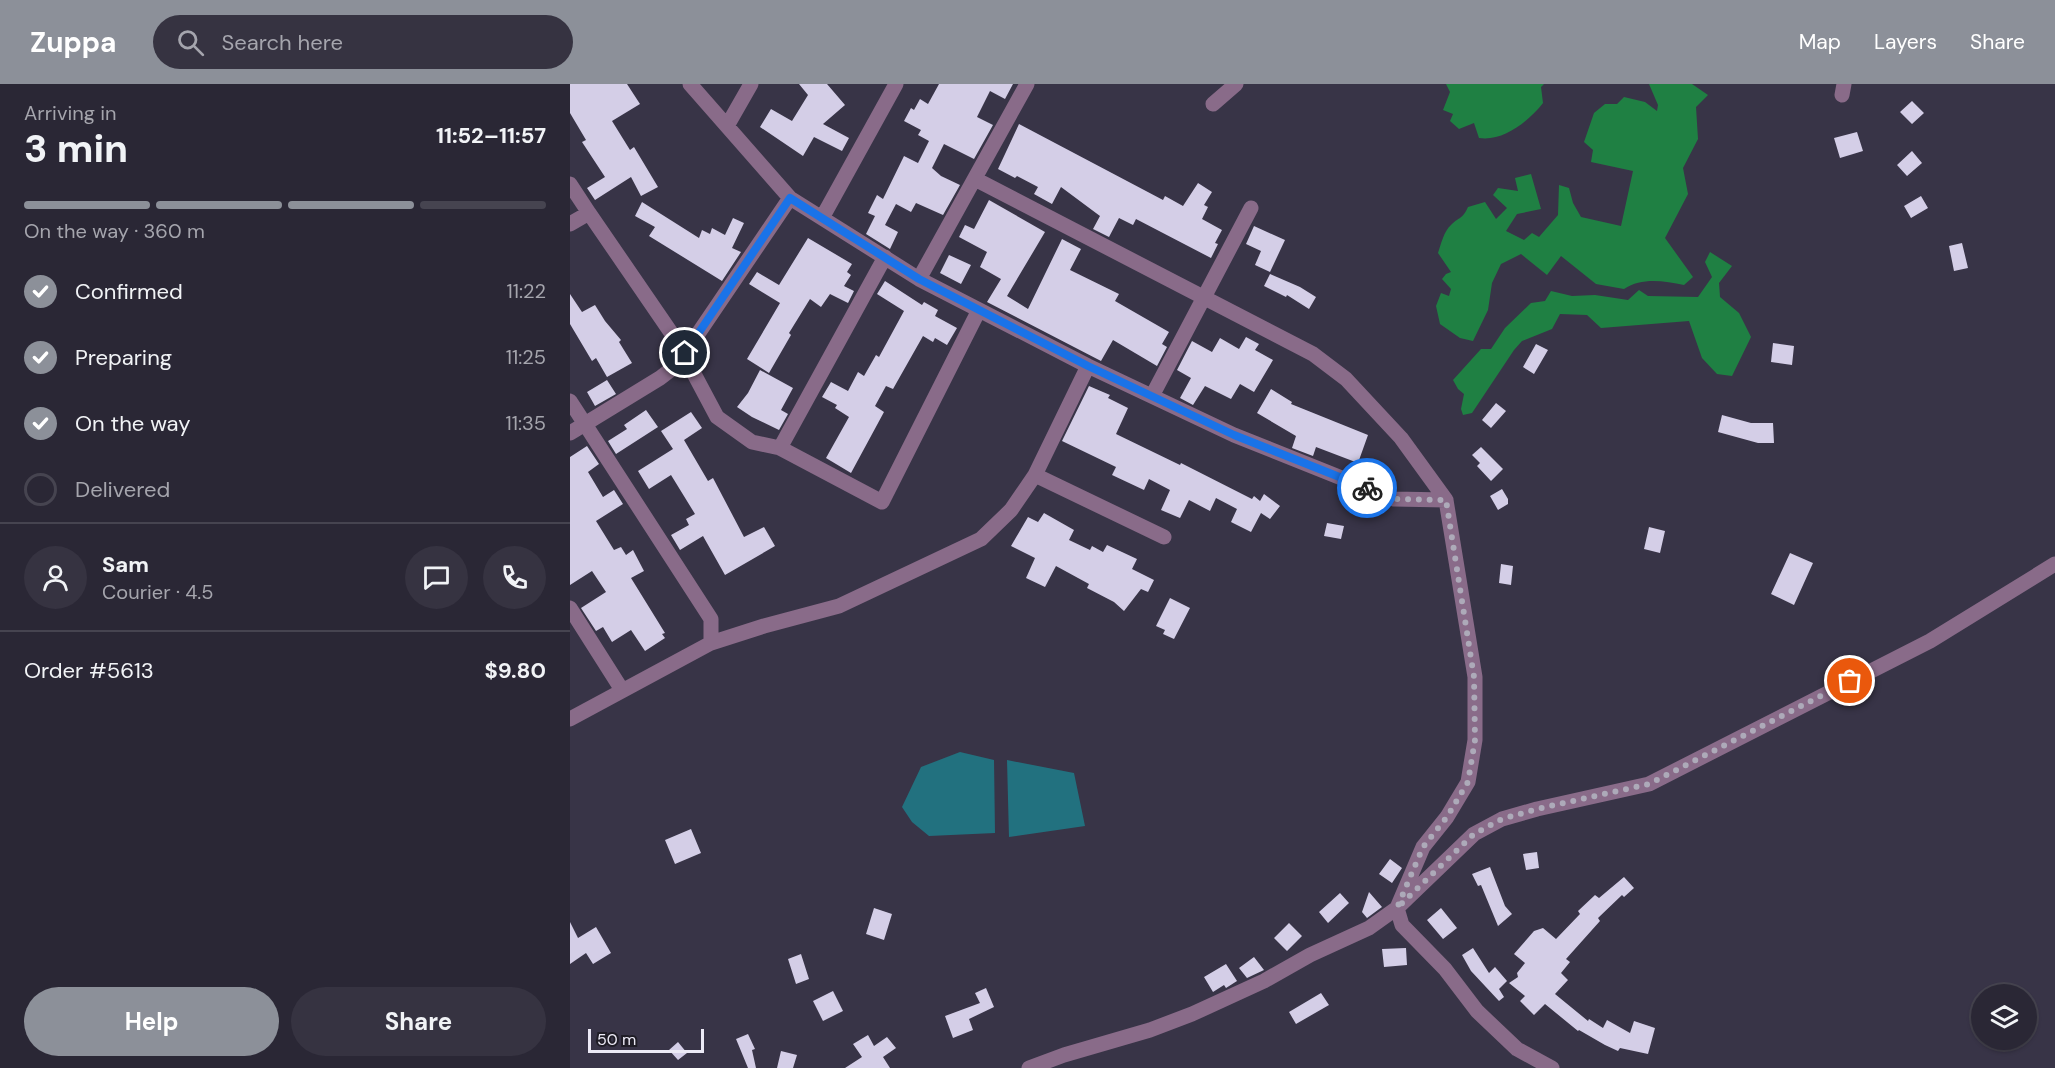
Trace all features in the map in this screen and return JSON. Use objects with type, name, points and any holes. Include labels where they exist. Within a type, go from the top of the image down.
[{"type":"street","points":[[690,84],[790,198],[919,279],[1088,366],[1234,435],[1394,499],[1446,500]]},
{"type":"street","points":[[727,126],[751,84]]},
{"type":"street","points":[[822,218],[896,84]]},
{"type":"street","points":[[919,279],[1027,84]]},
{"type":"street","points":[[1213,104],[1236,84]]},
{"type":"street","points":[[975,179],[1313,354],[1346,379],[1401,438],[1446,500],[1474,677],[1475,740],[1468,782],[1447,817],[1423,847],[1397,908],[1402,925],[1445,969],[1477,1011],[1517,1049],[1552,1068]]},
{"type":"street","points":[[570,184],[685,353],[717,417],[752,442],[780,448],[882,502],[979,310]]},
{"type":"street","points":[[570,433],[674,368],[790,198]]},
{"type":"street","points":[[1152,396],[1251,208]]},
{"type":"street","points":[[570,224],[589,213]]},
{"type":"street","points":[[780,448],[885,257]]},
{"type":"street","points":[[570,719],[711,643],[839,606],[981,539],[1011,510],[1035,476],[1088,366]]},
{"type":"street","points":[[570,400],[711,619],[711,643]]},
{"type":"street","points":[[1035,476],[1164,537]]},
{"type":"street","points":[[1029,1068],[1064,1055],[1149,1030],[1192,1014],[1264,981],[1310,955],[1369,928],[1397,908],[1474,834],[1502,819],[1649,784],[1930,641],[2055,564]]},
{"type":"street","points":[[570,608],[622,690]]},
{"type":"green space","points":[[1446,84],[1544,84],[1541,87],[1543,103],[1515,129],[1497,137],[1479,138],[1474,123],[1459,129],[1450,121],[1453,114],[1443,110],[1450,92]]},
{"type":"green space","points":[[1649,84],[1692,84],[1708,95],[1696,107],[1698,139],[1683,168],[1688,194],[1665,238],[1693,277],[1684,285],[1646,281],[1624,289],[1596,284],[1561,256],[1547,275],[1521,254],[1501,264],[1492,283],[1488,310],[1473,341],[1460,338],[1440,324],[1436,306],[1441,293],[1449,296],[1451,289],[1442,279],[1451,272],[1438,253],[1445,234],[1468,207],[1485,202],[1496,219],[1507,208],[1493,195],[1498,188],[1518,191],[1515,178],[1531,174],[1541,209],[1517,214],[1506,231],[1524,240],[1532,233],[1539,237],[1558,215],[1559,185],[1569,188],[1573,203],[1581,217],[1621,226],[1633,171],[1591,162],[1593,150],[1584,142],[1594,113],[1605,104],[1617,104],[1624,97],[1645,102],[1657,111],[1658,105]]},
{"type":"green space","points":[[1710,252],[1732,266],[1719,283],[1720,297],[1739,313],[1751,337],[1732,376],[1717,374],[1702,358],[1689,321],[1601,328],[1587,315],[1560,314],[1552,329],[1522,341],[1472,413],[1463,415],[1461,409],[1464,394],[1453,380],[1481,349],[1491,349],[1505,328],[1531,303],[1545,301],[1551,291],[1572,296],[1595,295],[1628,300],[1639,290],[1648,296],[1698,297],[1712,277],[1705,262]]},
{"type":"water","points":[[960,752],[994,760],[995,833],[929,836],[912,822],[902,807],[921,767]]},
{"type":"water","points":[[1007,760],[1074,773],[1085,826],[1009,837]]},
{"type":"building","points":[[570,84],[627,84],[640,104],[612,121],[630,150],[634,147],[658,187],[641,196],[631,177],[595,200],[587,188],[605,177],[582,142],[586,140],[570,113]]},
{"type":"building","points":[[799,84],[827,84],[845,105],[823,124],[849,138],[842,151],[814,137],[803,156],[760,127],[771,109],[792,121],[808,95]]},
{"type":"building","points":[[939,84],[1013,84],[1005,99],[990,91],[977,117],[993,125],[974,159],[944,144],[932,168],[941,176],[960,185],[943,215],[916,203],[911,212],[896,204],[885,225],[898,232],[890,249],[866,234],[875,216],[868,213],[877,195],[883,199],[904,156],[918,163],[929,141],[918,135],[921,130],[904,121],[911,108],[914,110],[920,99],[928,104]]},
{"type":"building","points":[[1912,101],[1924,113],[1912,124],[1900,112]]},
{"type":"building","points":[[1019,124],[1163,200],[1165,196],[1183,206],[1198,183],[1212,192],[1204,205],[1208,207],[1202,219],[1222,230],[1211,258],[1136,219],[1133,225],[1119,218],[1109,237],[1093,229],[1100,216],[1061,187],[1052,204],[1034,194],[1038,187],[998,169]]},
{"type":"building","points":[[1857,132],[1863,151],[1840,158],[1834,138]]},
{"type":"building","points":[[1912,151],[1922,163],[1907,176],[1897,165]]},
{"type":"building","points":[[1921,196],[1928,208],[1911,218],[1904,206]]},
{"type":"building","points":[[989,200],[1045,232],[1007,296],[1028,309],[1062,239],[1081,249],[1070,270],[1119,294],[1115,301],[1169,332],[1162,344],[1167,347],[1157,366],[1113,340],[1101,361],[987,302],[1001,279],[980,267],[987,252],[959,237],[965,225],[974,229]]},
{"type":"building","points":[[642,202],[699,238],[702,230],[710,234],[712,228],[725,235],[733,218],[744,223],[732,248],[741,252],[722,281],[649,236],[655,227],[635,216]]},
{"type":"building","points":[[1254,226],[1285,240],[1270,272],[1255,265],[1261,251],[1246,244]]},
{"type":"building","points":[[808,238],[852,264],[847,272],[851,275],[844,286],[854,291],[848,303],[830,294],[821,307],[810,299],[789,333],[791,335],[769,373],[747,359],[780,303],[749,284],[757,272],[779,285]]},
{"type":"building","points":[[1962,243],[1968,268],[1954,271],[1949,246]]},
{"type":"building","points":[[949,255],[971,265],[961,284],[940,273]]},
{"type":"building","points":[[1270,274],[1316,297],[1309,309],[1287,295],[1286,297],[1264,286]]},
{"type":"building","points":[[885,281],[922,305],[924,302],[938,310],[935,316],[957,328],[947,345],[935,338],[933,342],[923,336],[893,389],[886,386],[875,406],[884,412],[851,473],[826,458],[849,417],[835,408],[837,405],[822,397],[831,382],[848,391],[858,372],[864,376],[876,355],[879,357],[904,311],[877,294]]},
{"type":"building","points":[[570,294],[582,312],[595,305],[621,340],[619,342],[632,363],[607,377],[596,358],[592,361],[570,324]]},
{"type":"building","points":[[1246,337],[1259,344],[1255,350],[1273,360],[1254,392],[1240,384],[1231,399],[1205,386],[1193,405],[1180,398],[1191,378],[1177,370],[1192,341],[1212,352],[1220,338],[1239,349]]},
{"type":"building","points":[[1773,343],[1794,346],[1792,365],[1771,362]]},
{"type":"building","points":[[1536,344],[1548,350],[1534,374],[1523,367]]},
{"type":"building","points":[[760,370],[793,388],[781,410],[788,414],[779,430],[737,407],[748,393]]},
{"type":"building","points":[[607,380],[616,394],[595,406],[587,392]]},
{"type":"building","points":[[1089,386],[1110,395],[1108,398],[1128,408],[1116,434],[1180,465],[1181,463],[1252,499],[1254,496],[1260,501],[1264,494],[1280,506],[1270,519],[1261,513],[1251,532],[1231,522],[1237,509],[1216,498],[1210,511],[1189,500],[1180,518],[1161,510],[1170,490],[1149,479],[1144,490],[1112,475],[1116,467],[1062,441]]},
{"type":"building","points":[[1271,389],[1292,402],[1291,404],[1368,435],[1358,463],[1316,447],[1313,456],[1292,448],[1296,436],[1257,413]]},
{"type":"building","points":[[1496,403],[1506,411],[1491,428],[1482,420]]},
{"type":"building","points":[[646,410],[658,427],[616,454],[608,441],[627,429],[624,425]]},
{"type":"building","points":[[691,412],[702,428],[684,440],[708,481],[713,478],[744,537],[764,527],[775,546],[725,575],[703,536],[680,550],[671,535],[689,525],[686,519],[695,514],[671,475],[649,489],[638,471],[673,449],[661,431]]},
{"type":"building","points":[[1722,415],[1751,423],[1773,423],[1774,443],[1758,443],[1718,432]]},
{"type":"building","points":[[587,446],[599,464],[588,472],[603,497],[614,490],[623,504],[596,521],[614,550],[621,547],[626,555],[633,550],[644,571],[631,578],[665,633],[662,634],[665,638],[645,651],[631,630],[612,642],[603,627],[596,631],[581,608],[606,592],[592,571],[570,585],[570,457]]},
{"type":"building","points":[[1481,447],[1503,469],[1491,481],[1477,466],[1480,463],[1472,455]]},
{"type":"building","points":[[1502,489],[1508,499],[1508,504],[1498,510],[1490,496]]},
{"type":"building","points":[[1044,513],[1074,530],[1069,540],[1090,550],[1092,546],[1103,552],[1107,545],[1137,559],[1132,569],[1154,580],[1148,592],[1141,589],[1124,611],[1114,602],[1087,588],[1089,584],[1056,566],[1045,587],[1026,578],[1035,558],[1011,546],[1028,517],[1038,522]]},
{"type":"building","points":[[1327,523],[1344,526],[1341,539],[1324,536]]},
{"type":"building","points":[[1649,527],[1665,531],[1660,553],[1644,549]]},
{"type":"building","points":[[1790,553],[1813,563],[1794,605],[1771,594]]},
{"type":"building","points":[[1501,564],[1513,566],[1511,585],[1499,583]]},
{"type":"building","points":[[1170,598],[1190,608],[1174,639],[1163,634],[1165,630],[1156,626]]},
{"type":"building","points":[[691,829],[701,853],[675,864],[665,840]]},
{"type":"building","points":[[1537,852],[1539,868],[1526,870],[1523,854]]},
{"type":"building","points":[[1390,859],[1402,868],[1392,883],[1379,874]]},
{"type":"building","points":[[1490,867],[1505,906],[1512,914],[1498,926],[1481,885],[1478,886],[1472,874]]},
{"type":"building","points":[[1624,877],[1634,888],[1624,897],[1622,895],[1598,918],[1600,921],[1566,959],[1570,962],[1561,973],[1568,980],[1555,994],[1588,1021],[1589,1019],[1603,1028],[1607,1020],[1630,1033],[1634,1021],[1655,1028],[1648,1054],[1620,1048],[1618,1051],[1605,1045],[1578,1031],[1545,1004],[1534,1015],[1520,1001],[1525,996],[1509,983],[1518,977],[1517,973],[1525,963],[1514,954],[1534,931],[1543,928],[1556,939],[1580,914],[1578,911],[1595,895],[1599,898]]},
{"type":"building","points":[[1369,892],[1382,907],[1367,918],[1362,912]]},
{"type":"building","points":[[1340,893],[1349,903],[1328,923],[1319,912]]},
{"type":"building","points":[[874,908],[892,914],[884,940],[866,934]]},
{"type":"building","points":[[1441,908],[1457,928],[1443,939],[1427,920]]},
{"type":"building","points":[[570,922],[578,938],[596,927],[611,953],[593,964],[586,953],[570,964]]},
{"type":"building","points":[[1289,923],[1302,936],[1287,951],[1274,938]]},
{"type":"building","points":[[1406,948],[1407,965],[1384,967],[1382,949]]},
{"type":"building","points":[[1473,948],[1489,973],[1495,967],[1507,981],[1499,989],[1504,997],[1499,1001],[1471,971],[1462,955]]},
{"type":"building","points":[[801,954],[809,979],[796,984],[788,959]]},
{"type":"building","points":[[1254,957],[1264,970],[1247,978],[1239,968]]},
{"type":"building","points":[[1226,964],[1237,981],[1213,992],[1204,977]]},
{"type":"building","points":[[986,988],[994,1007],[969,1019],[973,1030],[953,1038],[945,1016],[980,1003],[975,993]]},
{"type":"building","points":[[833,991],[843,1011],[823,1021],[813,1001]]},
{"type":"building","points":[[1321,993],[1329,1005],[1296,1024],[1289,1012]]},
{"type":"building","points":[[748,1034],[755,1049],[752,1050],[756,1068],[748,1068],[736,1039]]},
{"type":"building","points":[[868,1035],[874,1046],[887,1037],[896,1048],[883,1057],[890,1068],[845,1068],[862,1057],[853,1044]]},
{"type":"building","points":[[678,1042],[687,1053],[678,1060],[669,1050]]},
{"type":"building","points":[[781,1051],[797,1055],[793,1068],[777,1068]]},
{"type":"way so far","points":[[1367,488],[1394,499],[1446,500],[1474,677],[1475,740],[1468,782],[1447,817],[1423,847],[1397,908],[1474,834],[1502,819],[1649,784],[1850,681]]},
{"type":"route","points":[[685,353],[790,198],[919,279],[1088,366],[1234,435],[1367,488]]}]
